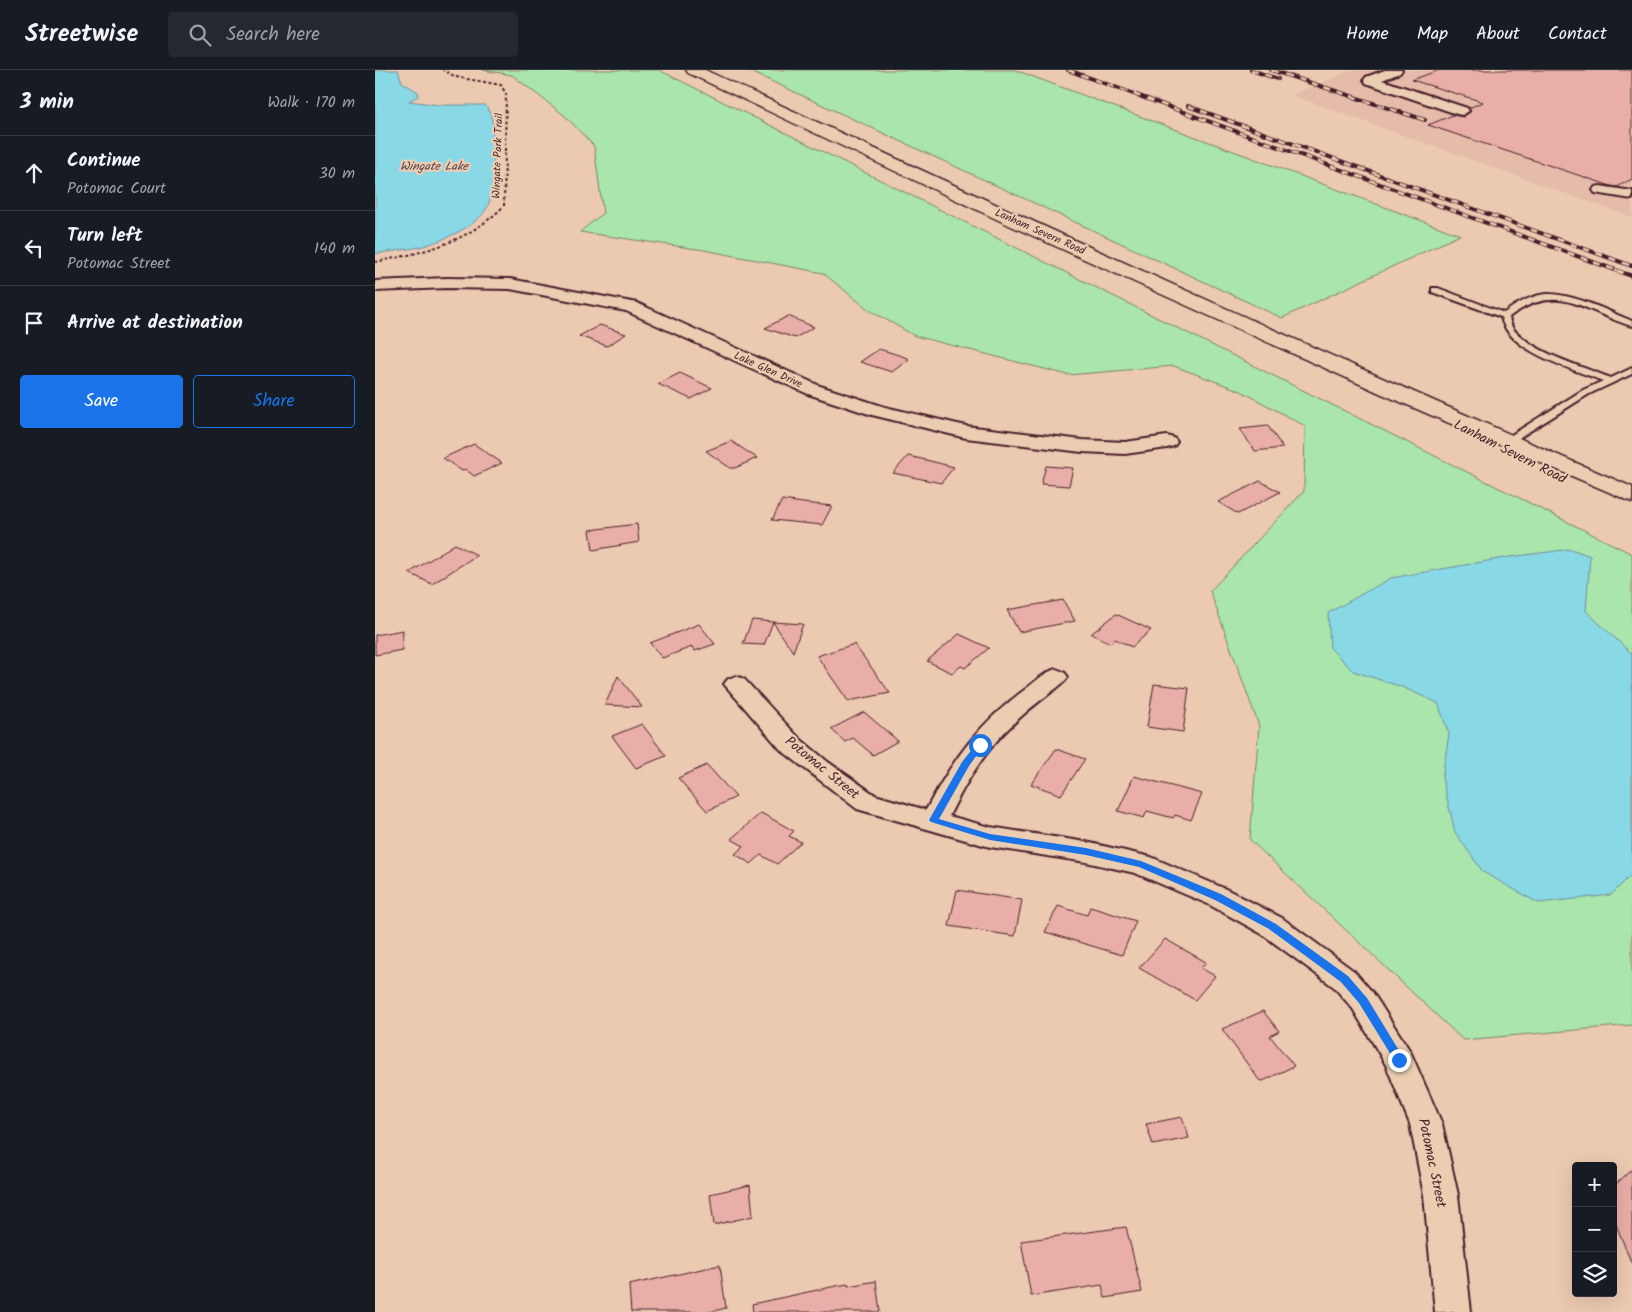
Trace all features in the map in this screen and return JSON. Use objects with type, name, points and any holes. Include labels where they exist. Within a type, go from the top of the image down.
[{"type":"main road","name":"Lanham Severn Road","points":[[693,70],[1017,222],[1389,390],[1632,495]]},
{"type":"main road","name":"Lanham Severn Road","points":[[1389,390],[1632,514]]},
{"type":"street","points":[[1396,70],[1369,80],[1462,111]]},
{"type":"street","points":[[1599,190],[1632,195]]},
{"type":"street","name":"Lake Glen Drive","points":[[375,286],[400,284],[511,284],[631,308],[814,390],[879,411],[966,432],[1082,446],[1125,448],[1167,442]]},
{"type":"street","points":[[934,820],[965,764],[991,731],[1056,677]]},
{"type":"street","name":"Potomac Street","points":[[736,684],[790,744],[866,802],[990,837],[1086,852],[1141,864],[1218,897],[1272,926],[1344,979],[1363,1000],[1399,1060],[1426,1124],[1441,1195],[1451,1312]]},
{"type":"lane","points":[[1435,290],[1505,316]]},
{"type":"lane","points":[[1505,316],[1517,307],[1542,297],[1551,296],[1585,304],[1632,324]]},
{"type":"lane","points":[[1505,316],[1506,325],[1511,333],[1521,340],[1543,352],[1609,380]]},
{"type":"lane","points":[[1508,442],[1586,392],[1632,371]]},
{"type":"path","name":"Wingate Park Trail","points":[[375,262],[427,253],[448,245],[476,230],[504,206],[507,102],[503,88],[501,85],[456,77],[443,70]]},
{"type":"shaded area","points":[[1353,70],[1632,70],[1632,217],[1291,95]]},
{"type":"green space","points":[[483,70],[659,70],[1632,554],[1632,1025],[1463,1040],[1250,840],[1259,726],[1210,591],[1304,491],[1305,426],[1241,391],[1174,366],[1068,375],[915,336],[869,310],[823,273],[704,250],[580,232],[603,213],[594,146],[564,115],[512,75]]},
{"type":"green space","points":[[747,70],[1015,70],[1460,235],[1282,318]]},
{"type":"water","name":"Wingate Lake","points":[[375,70],[398,70],[402,82],[418,92],[418,96],[409,101],[439,105],[485,105],[492,119],[494,162],[493,184],[489,203],[485,211],[470,225],[450,236],[429,244],[375,254]]},
{"type":"water","points":[[1571,549],[1590,556],[1586,611],[1632,654],[1632,874],[1611,895],[1538,903],[1483,872],[1455,832],[1442,778],[1449,734],[1438,703],[1402,687],[1353,671],[1330,648],[1328,613],[1391,578],[1510,557]]},
{"type":"building","points":[[1439,70],[1632,70],[1632,179],[1617,187],[1611,186],[1428,125],[1453,115],[1463,117],[1471,111],[1469,108],[1483,102],[1412,80]]},
{"type":"building","points":[[788,316],[814,327],[795,338],[765,328]]},
{"type":"building","points":[[600,325],[626,334],[607,346],[579,336]]},
{"type":"building","points":[[879,349],[909,359],[892,372],[860,362]]},
{"type":"building","points":[[680,373],[712,388],[691,399],[658,384]]},
{"type":"building","points":[[1268,426],[1283,448],[1255,451],[1240,429]]},
{"type":"building","points":[[731,441],[757,458],[735,468],[730,468],[706,451]]},
{"type":"building","points":[[474,444],[502,463],[474,476],[465,469],[462,471],[443,458]]},
{"type":"building","points":[[908,456],[954,467],[941,483],[893,473]]},
{"type":"building","points":[[1046,466],[1073,468],[1069,486],[1041,484]]},
{"type":"building","points":[[1260,481],[1280,492],[1238,514],[1218,502]]},
{"type":"building","points":[[782,500],[832,506],[822,525],[772,520]]},
{"type":"building","points":[[637,524],[639,542],[593,550],[590,530]]},
{"type":"building","points":[[455,544],[477,555],[432,584],[409,573]]},
{"type":"building","points":[[1063,600],[1075,621],[1019,632],[1007,610]]},
{"type":"building","points":[[1116,614],[1151,630],[1132,647],[1115,639],[1110,643],[1091,634]]},
{"type":"building","points":[[752,620],[773,622],[764,645],[743,644]]},
{"type":"building","points":[[773,622],[803,624],[793,652]]},
{"type":"building","points":[[699,624],[715,644],[695,651],[692,647],[662,658],[650,643]]},
{"type":"building","points":[[403,630],[402,650],[375,655],[375,635]]},
{"type":"building","points":[[959,634],[989,648],[965,668],[961,666],[952,673],[927,661]]},
{"type":"building","points":[[854,644],[890,693],[848,701],[817,656]]},
{"type":"building","points":[[618,676],[642,707],[605,705]]},
{"type":"building","points":[[1154,684],[1189,688],[1183,732],[1147,727]]},
{"type":"building","points":[[864,712],[898,741],[873,755],[853,738],[845,742],[831,729]]},
{"type":"building","points":[[642,724],[666,756],[636,768],[612,736]]},
{"type":"building","points":[[1056,749],[1085,759],[1061,795],[1031,784]]},
{"type":"building","points":[[707,765],[736,797],[707,811],[678,778]]},
{"type":"building","points":[[1134,776],[1202,794],[1191,820],[1175,815],[1173,818],[1147,811],[1144,818],[1118,811]]},
{"type":"building","points":[[761,813],[794,831],[789,836],[801,842],[777,864],[761,855],[751,864],[735,854],[744,846],[731,839]]},
{"type":"building","points":[[957,890],[1022,900],[1015,936],[949,926]]},
{"type":"building","points":[[1058,906],[1087,915],[1090,907],[1136,921],[1122,955],[1045,932]]},
{"type":"building","points":[[1165,939],[1206,962],[1201,968],[1215,976],[1195,1000],[1139,968]]},
{"type":"building","points":[[1263,1011],[1279,1031],[1270,1036],[1294,1066],[1263,1081],[1259,1080],[1222,1029]]},
{"type":"building","points":[[1182,1117],[1189,1138],[1153,1145],[1146,1124]]},
{"type":"building","points":[[1632,1169],[1632,1262],[1617,1227],[1617,1183]]},
{"type":"building","points":[[750,1185],[753,1216],[714,1225],[710,1194]]},
{"type":"building","points":[[1126,1227],[1142,1292],[1105,1298],[1102,1285],[1031,1296],[1021,1241]]},
{"type":"building","points":[[720,1265],[726,1308],[710,1312],[631,1312],[629,1285]]},
{"type":"building","points":[[876,1281],[880,1312],[753,1312],[752,1304],[836,1286]]},
{"type":"railway","points":[[1068,70],[1618,271]]},
{"type":"railway","points":[[1251,70],[1278,79]]},
{"type":"railway","points":[[1271,70],[1425,120]]},
{"type":"railway","points":[[1188,106],[1632,266]]},
{"type":"railway","points":[[1615,270],[1632,276]]},
{"type":"route","points":[[980,745],[965,764],[934,820],[990,837],[1086,852],[1141,864],[1218,897],[1272,926],[1344,979],[1363,1000],[1399,1060]]}]
